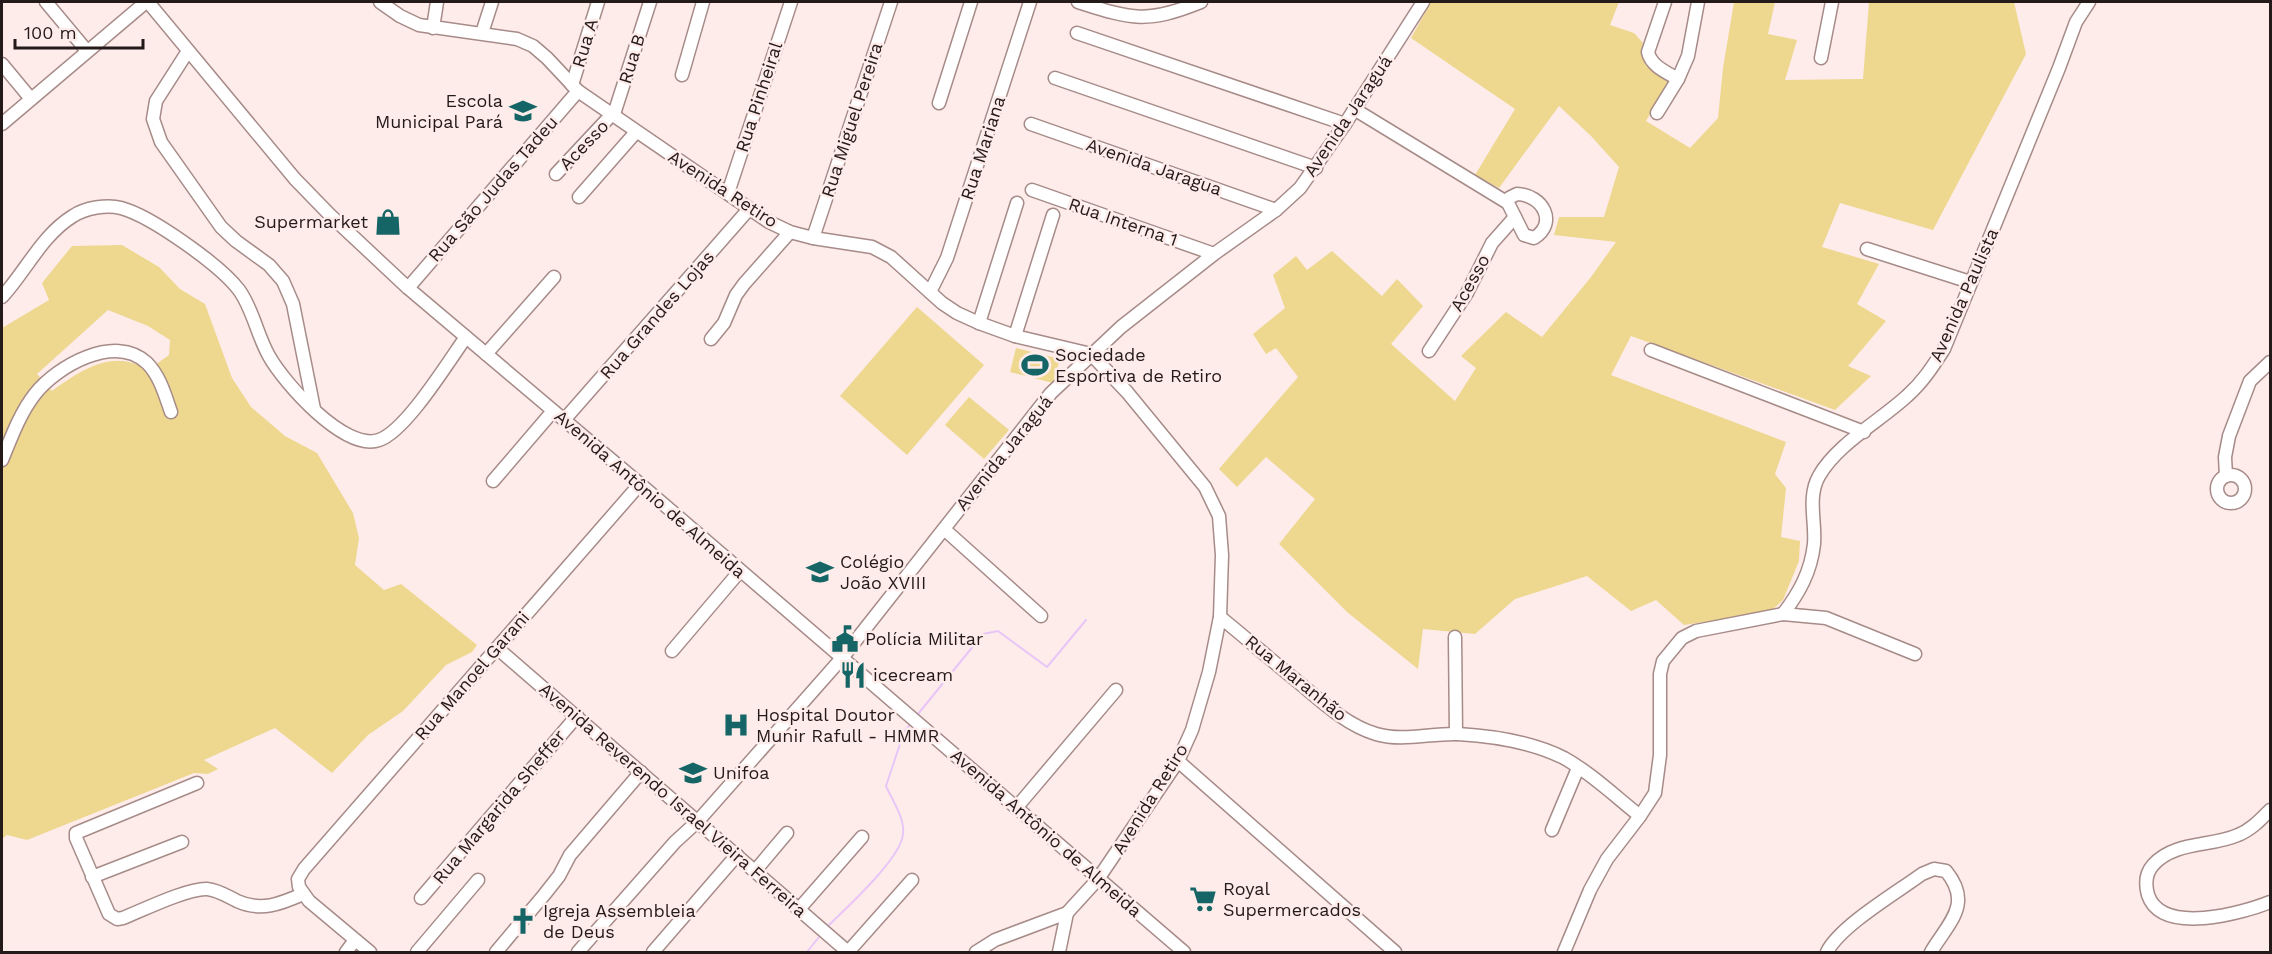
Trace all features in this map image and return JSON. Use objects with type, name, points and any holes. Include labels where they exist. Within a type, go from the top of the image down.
[{"type":"street","points":[[46,2],[87,51]]},
{"type":"street","points":[[2,124],[147,2]]},
{"type":"street","name":"Avenida Antônio de Almeida","points":[[147,2],[296,179],[330,215],[408,288],[640,484],[1184,952]]},
{"type":"street","name":"Avenida Retiro","points":[[380,2],[400,16],[419,24],[433,28],[518,39],[533,46],[575,88],[768,222],[790,232],[813,238],[859,244],[882,251],[957,313],[1015,336],[1091,354],[1170,443],[1205,487],[1214,504],[1222,531],[1220,617],[1209,672],[1192,730],[1178,761],[1098,879],[1067,913]]},
{"type":"street","points":[[433,28],[437,2]]},
{"type":"street","points":[[482,33],[492,2]]},
{"type":"street","name":"Rua A","points":[[575,88],[598,2]]},
{"type":"street","name":"Rua B","points":[[612,115],[618,104],[650,2]]},
{"type":"street","points":[[682,75],[704,2]]},
{"type":"street","name":"Rua Pinheiral","points":[[728,194],[791,2]]},
{"type":"street","name":"Rua Miguel Pereira","points":[[813,238],[891,2]]},
{"type":"street","points":[[939,104],[971,2]]},
{"type":"street","name":"Rua Mariana","points":[[930,292],[947,258],[1030,2]]},
{"type":"street","points":[[1078,2],[1136,18],[1177,12],[1201,2]]},
{"type":"street","name":"Avenida Jaraguá","points":[[578,952],[842,658],[1051,393],[1091,354],[1147,306],[1276,210],[1300,188],[1345,124],[1422,2]]},
{"type":"street","points":[[1665,2],[1648,52],[1654,63],[1678,79]]},
{"type":"street","points":[[1657,112],[1678,79],[1688,56],[1698,2]]},
{"type":"street","points":[[1821,58],[1832,2]]},
{"type":"street","name":"Avenida Paulista","points":[[1783,614],[1801,590],[1810,568],[1815,542],[1814,493],[1818,478],[1828,462],[1908,395],[1927,376],[1944,349],[2076,22],[2089,2]]},
{"type":"street","points":[[1077,33],[1345,124]]},
{"type":"street","points":[[188,51],[156,100],[153,119],[161,142],[221,227],[269,265],[283,281],[293,304],[314,409]]},
{"type":"street","points":[[2,64],[31,99]]},
{"type":"street","points":[[1055,78],[1316,168]]},
{"type":"street","name":"Rua São Judas Tadeu","points":[[408,288],[575,88]]},
{"type":"street","points":[[1354,109],[1508,203],[1524,235],[1534,238],[1543,230],[1545,214],[1533,197],[1525,194],[1512,196],[1508,203]]},
{"type":"street","name":"Acesso","points":[[556,174],[612,115]]},
{"type":"street","name":"Avenida Jaragua","points":[[1031,124],[1276,210]]},
{"type":"street","points":[[579,197],[636,132]]},
{"type":"street","name":"Rua Interna 1","points":[[1032,190],[1214,254]]},
{"type":"street","points":[[979,323],[1017,203]]},
{"type":"street","points":[[2,297],[40,247],[62,223],[75,214],[93,208],[119,207],[146,217],[230,278],[241,293],[268,356],[281,375],[314,409],[348,436],[366,442],[380,440],[410,414],[466,337]]},
{"type":"street","name":"Rua Grandes Lojas","points":[[564,420],[749,209]]},
{"type":"street","points":[[1015,336],[1053,215]]},
{"type":"street","name":"Acesso","points":[[1429,351],[1467,293],[1492,243],[1515,217]]},
{"type":"street","points":[[711,339],[724,324],[736,295],[744,284],[790,232]]},
{"type":"street","points":[[1867,249],[1970,282]]},
{"type":"street","points":[[486,354],[554,277]]},
{"type":"street","points":[[1651,350],[1864,432]]},
{"type":"street","points":[[2,460],[25,408],[35,393],[52,377],[74,362],[91,355],[117,351],[137,355],[148,364],[160,381],[171,412]]},
{"type":"street","points":[[2226,476],[2225,457],[2229,436],[2250,381],[2271,362]]},
{"type":"street","points":[[493,481],[553,411]]},
{"type":"street","name":"Rua Manoel Garani","points":[[303,894],[298,879],[304,869],[640,484]]},
{"type":"street","points":[[944,529],[1041,616]]},
{"type":"street","points":[[672,651],[741,572]]},
{"type":"street","points":[[1564,952],[1590,890],[1606,859],[1655,793],[1660,755],[1660,674],[1663,661],[1682,638],[1696,631],[1783,614],[1826,618],[1915,654]]},
{"type":"street","name":"Rua Maranhão","points":[[1220,617],[1341,717],[1364,730],[1400,738],[1456,734],[1529,745],[1549,751],[1578,768],[1640,816]]},
{"type":"street","points":[[1455,637],[1456,734]]},
{"type":"street","name":"Avenida Reverendo Israel Vieira Ferreira","points":[[497,648],[848,952]]},
{"type":"street","points":[[1016,808],[1116,690]]},
{"type":"street","name":"Rua Margarida Sheffer","points":[[421,898],[577,716]]},
{"type":"street","points":[[1178,761],[1395,952]]},
{"type":"street","points":[[1552,830],[1578,768]]},
{"type":"street","points":[[496,952],[559,876],[570,855],[641,772]]},
{"type":"street","points":[[197,783],[78,831],[76,838],[107,910],[112,916],[117,919],[202,889],[220,892],[253,907],[275,905],[303,894],[370,952]]},
{"type":"street","points":[[2271,810],[2253,827],[2237,836],[2185,848],[2162,856],[2152,866],[2147,876],[2146,887],[2150,901],[2159,909],[2175,917],[2219,917],[2248,911],[2271,902]]},
{"type":"street","points":[[755,871],[787,833]]},
{"type":"street","points":[[799,909],[862,837]]},
{"type":"street","points":[[92,877],[182,842]]},
{"type":"street","points":[[653,952],[737,855]]},
{"type":"street","points":[[1827,952],[1831,945],[1852,925],[1922,874],[1934,869],[1946,871],[1952,878],[1959,895],[1957,912],[1931,952]]},
{"type":"street","points":[[417,952],[478,880]]},
{"type":"street","points":[[848,952],[912,880]]},
{"type":"street","points":[[976,952],[995,940],[1067,913]]},
{"type":"street","points":[[1059,952],[1067,913]]},
{"type":"street","points":[[346,952],[355,940]]},
{"type":"shaded area","points":[[1431,2],[1619,2],[1610,25],[1634,33],[1643,43],[1642,51],[1645,62],[1669,81],[1646,121],[1690,148],[1718,118],[1723,68],[1734,2],[1775,2],[1768,34],[1797,40],[1785,80],[1863,79],[1869,2],[2014,2],[2026,54],[1933,230],[1840,203],[1822,247],[1879,264],[1857,304],[1886,321],[1848,366],[1871,376],[1835,410],[1631,336],[1611,375],[1786,442],[1775,474],[1786,488],[1781,537],[1800,541],[1799,561],[1783,600],[1770,612],[1684,625],[1656,600],[1631,611],[1587,576],[1515,599],[1475,634],[1423,629],[1418,669],[1347,612],[1279,544],[1315,499],[1266,457],[1237,487],[1219,469],[1298,377],[1276,348],[1266,354],[1253,334],[1285,308],[1273,275],[1296,256],[1307,270],[1332,251],[1382,296],[1397,279],[1423,306],[1391,344],[1455,401],[1476,368],[1461,356],[1506,312],[1542,337],[1616,242],[1554,235],[1559,217],[1604,217],[1619,167],[1559,106],[1499,188],[1475,175],[1515,109],[1411,38]]},
{"type":"shaded area","points":[[122,245],[159,267],[180,289],[205,304],[232,378],[251,407],[285,436],[317,453],[353,513],[359,538],[355,565],[384,590],[401,584],[477,645],[472,652],[446,665],[403,711],[368,735],[332,773],[275,728],[204,760],[218,769],[208,774],[194,773],[27,840],[7,835],[2,839],[2,328],[49,300],[42,283],[72,246]],"holes":[[[108,310],[148,326],[170,340],[169,355],[148,370],[135,364],[110,361],[86,369],[52,391],[37,374]]]},
{"type":"shaded area","points":[[917,307],[984,365],[907,455],[840,396]]},
{"type":"shaded area","name":"Sociedade Esportiva de Retiro","points":[[1016,348],[1060,359],[1053,383],[1010,372]]},
{"type":"shaded area","points":[[969,397],[1009,430],[984,459],[945,425]]},
{"type":"waterway","points":[[918,714],[983,634],[998,631],[1047,667],[1086,620]]},
{"type":"waterway","points":[[826,928],[883,870],[900,844],[903,834],[902,822],[886,786],[904,732],[909,726]]},
{"type":"waterway","points":[[807,952],[819,937]]},
{"type":"place","name":"Escola Municipal Pará","points":[[523,111]]},
{"type":"place","name":"Supermarket","points":[[388,222]]},
{"type":"place","name":"Sociedade Esportiva de Retiro","points":[[1035,365]]},
{"type":"place","name":"Colégio João XVIII","points":[[820,572]]},
{"type":"place","name":"Polícia Militar","points":[[845,639]]},
{"type":"place","name":"icecream","points":[[853,675]]},
{"type":"place","name":"Hospital Doutor Munir Rafull - HMMR","points":[[736,725]]},
{"type":"place","name":"Unifoa","points":[[693,773]]},
{"type":"place","name":"Royal Supermercados","points":[[1203,899]]},
{"type":"place","name":"Igreja Assembleia de Deus","points":[[523,921]]}]
